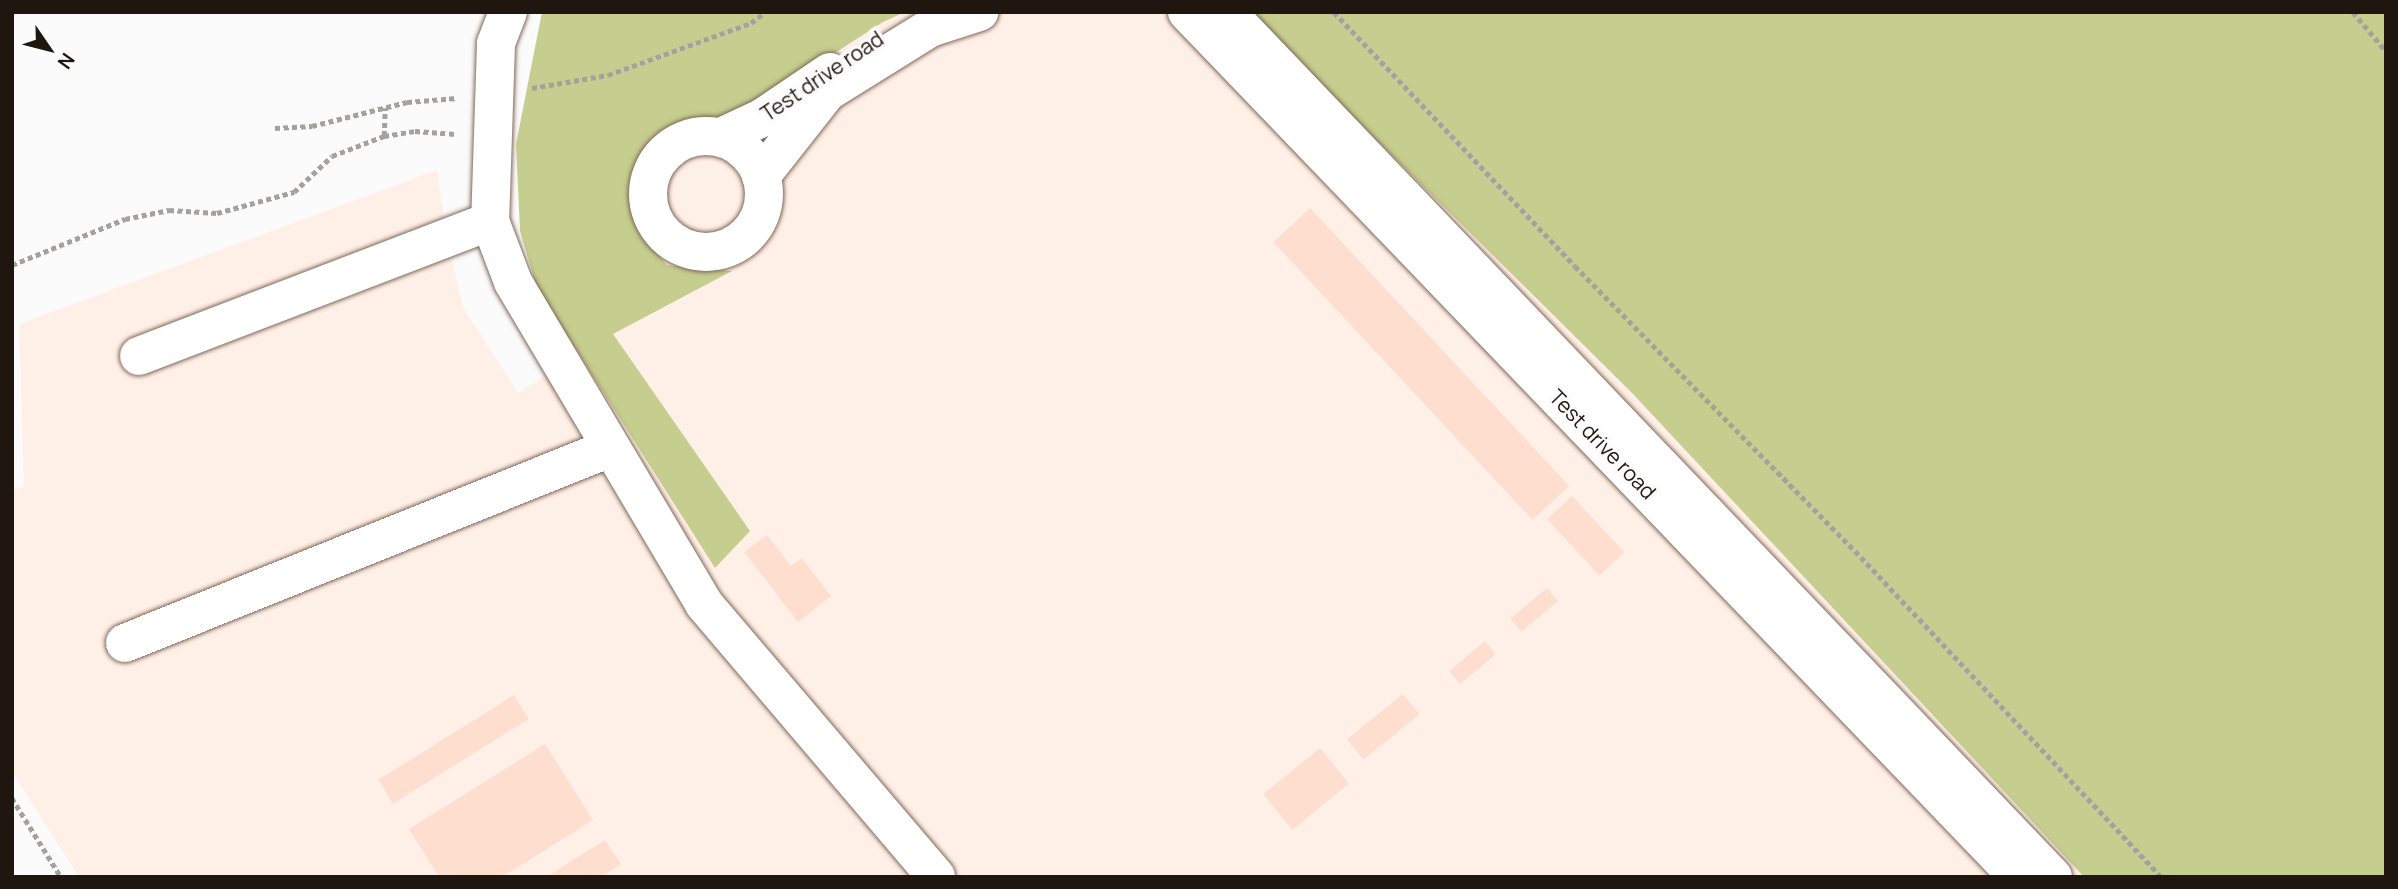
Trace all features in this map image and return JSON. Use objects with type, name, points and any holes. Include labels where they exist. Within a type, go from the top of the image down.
[{"type":"lane","points":[[508,12],[496,44],[490,221],[513,282],[704,604],[936,877]]},
{"type":"lane","name":"Test drive road","points":[[721,138],[762,118],[911,16],[922,12]]},
{"type":"lane","name":"Test drive road","points":[[761,176],[827,92],[930,29],[979,12]]},
{"type":"lane","name":"Test drive road","points":[[1187,12],[2018,877]]},
{"type":"lane","name":"Test drive road","points":[[1227,12],[2053,877]]},
{"type":"lane","points":[[702,136],[721,138],[746,152],[761,176],[764,195],[760,214],[751,230],[737,243],[719,250],[700,251],[682,246],[666,236],[654,221],[649,203],[649,184],[656,166],[667,151],[683,140],[702,136]]},
{"type":"lane","points":[[139,356],[490,221]]},
{"type":"lane","points":[[125,643],[610,448]]},
{"type":"path","points":[[275,128],[312,126],[407,102],[494,94],[608,75],[751,23],[765,12]]},
{"type":"path","points":[[1334,12],[1575,266],[1861,556],[2162,877]]},
{"type":"path","points":[[2353,12],[2386,51]]},
{"type":"path","points":[[384,136],[385,108]]},
{"type":"path","points":[[12,265],[125,219],[169,210],[217,213],[294,192],[332,156],[384,136],[415,131],[493,136]]},
{"type":"path","points":[[12,798],[61,877]]},
{"type":"shaded area","points":[[905,12],[1247,12],[1632,393],[2084,877],[79,877],[12,772],[12,491],[24,486],[19,324],[437,170],[447,239],[463,307],[518,393],[613,333],[731,272],[667,265],[641,234],[635,203],[637,173],[660,137],[685,127],[717,129],[883,22]]},
{"type":"green space","points":[[542,12],[905,12],[883,22],[717,129],[685,127],[660,136],[637,173],[635,203],[641,234],[667,265],[732,271],[613,334],[750,531],[715,568],[537,288],[520,231],[516,144]]},
{"type":"green space","points":[[1247,12],[2386,12],[2386,877],[2084,877],[1632,393]]},
{"type":"building","points":[[1310,208],[1569,486],[1533,520],[1273,242]]},
{"type":"building","points":[[1572,496],[1625,552],[1600,576],[1547,519]]},
{"type":"building","points":[[767,535],[791,566],[802,558],[831,596],[798,622],[744,552]]},
{"type":"building","points":[[1547,588],[1558,601],[1521,632],[1510,619]]},
{"type":"building","points":[[1485,641],[1496,654],[1460,684],[1449,671]]},
{"type":"building","points":[[1403,694],[1419,714],[1363,760],[1347,739]]},
{"type":"building","points":[[514,695],[529,719],[393,804],[378,780]]},
{"type":"building","points":[[545,744],[593,820],[502,877],[439,877],[409,829]]},
{"type":"building","points":[[1320,748],[1349,784],[1292,830],[1263,794]]},
{"type":"building","points":[[605,840],[621,864],[600,877],[546,877]]}]
